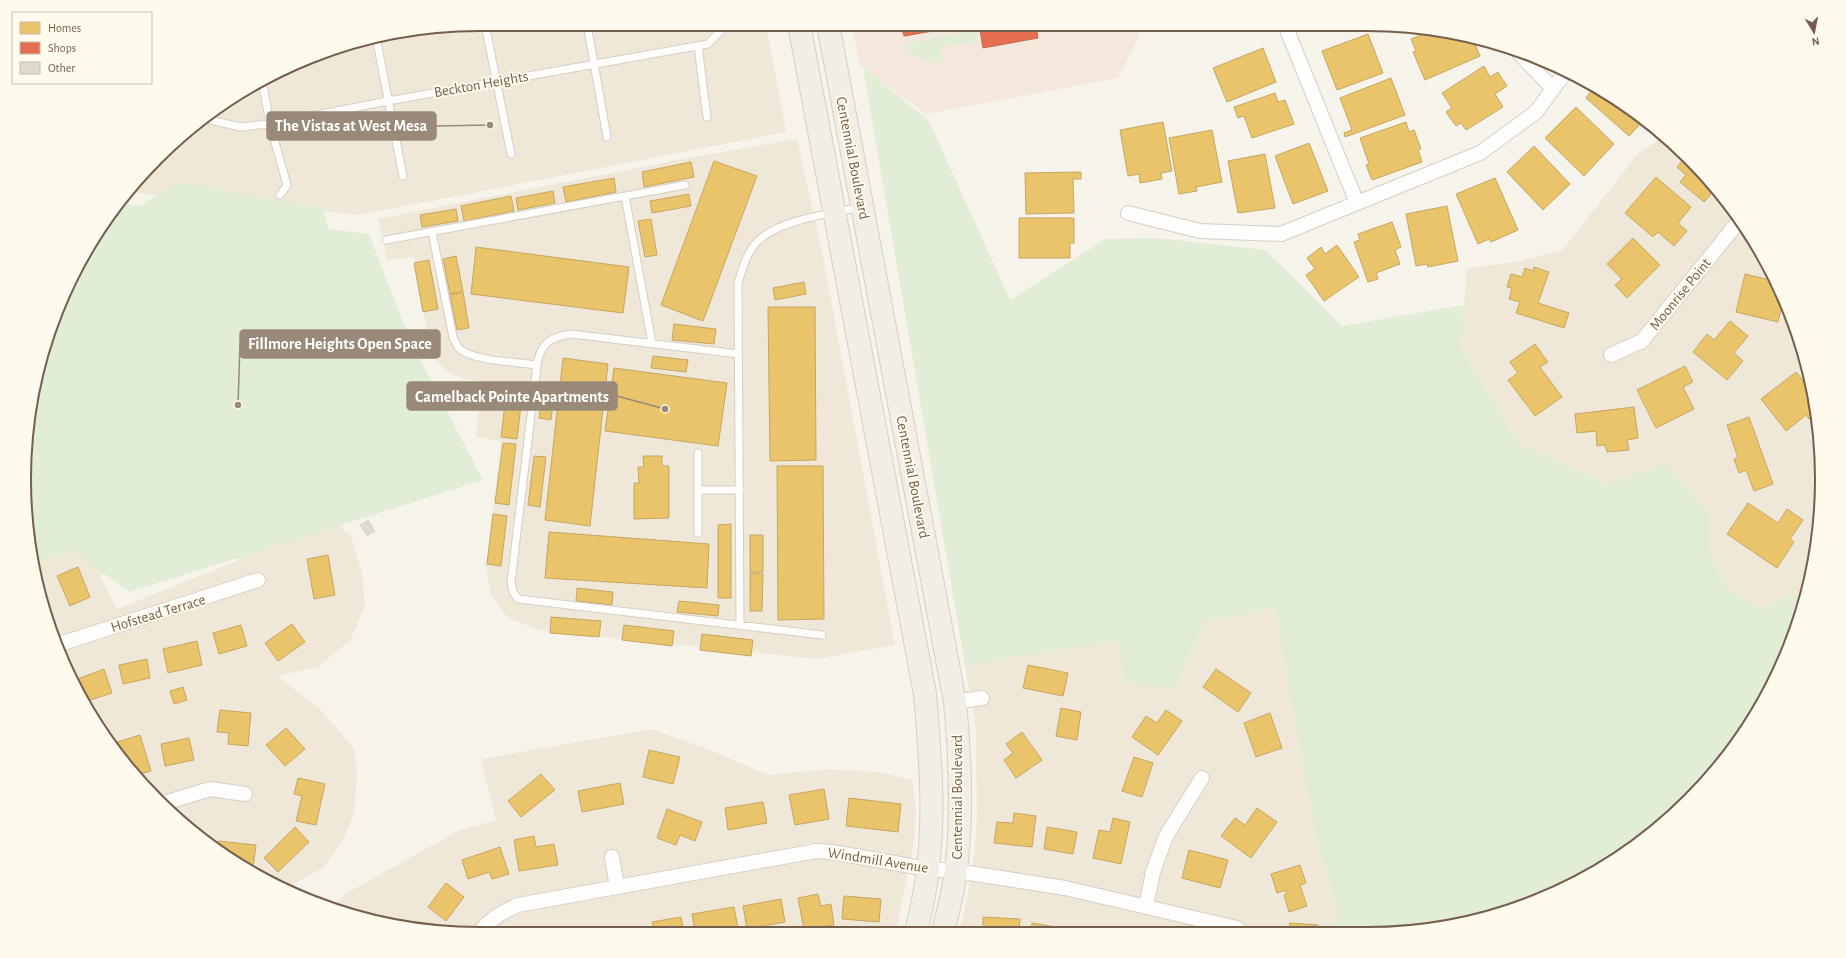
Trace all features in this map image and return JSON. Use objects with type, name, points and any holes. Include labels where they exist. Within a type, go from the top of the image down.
[{"type":"main road","name":"Centennial Boulevard","points":[[800,31],[925,694],[932,783],[928,869],[917,927]]},
{"type":"main road","name":"Centennial Boulevard","points":[[829,31],[955,702],[958,734],[960,832],[956,871],[944,927]]},
{"type":"street","points":[[1287,31],[1357,203]]},
{"type":"street","points":[[1526,61],[1553,89]]},
{"type":"street","points":[[1128,212],[1200,231],[1281,234],[1480,153],[1536,112],[1563,76]]},
{"type":"street","name":"Moonrise Point","points":[[1611,355],[1642,341],[1736,225]]},
{"type":"street","name":"Hofstead Terrace","points":[[63,644],[258,580]]},
{"type":"street","points":[[955,702],[982,698]]},
{"type":"street","points":[[1146,906],[1152,872],[1166,836],[1202,778]]},
{"type":"street","points":[[168,802],[210,789],[245,794]]},
{"type":"street","name":"Windmill Avenue","points":[[484,927],[501,912],[518,904],[816,851],[832,852],[928,869],[956,871],[1065,888],[1233,927]]},
{"type":"street","points":[[612,856],[617,887]]},
{"type":"lane","points":[[486,31],[511,154]]},
{"type":"lane","points":[[588,31],[607,137]]},
{"type":"lane","name":"Beckton Heights","points":[[211,120],[240,127],[270,124],[388,100],[708,44],[718,33]]},
{"type":"lane","points":[[376,43],[403,176]]},
{"type":"lane","points":[[698,46],[707,117]]},
{"type":"lane","points":[[263,87],[270,124],[287,185],[280,195]]},
{"type":"lane","points":[[386,240],[685,185]]},
{"type":"lane","points":[[625,196],[652,343]]},
{"type":"lane","points":[[740,626],[738,284],[742,266],[758,240],[774,230],[792,223],[862,207]]},
{"type":"lane","points":[[432,232],[452,337],[459,349],[469,355],[537,365]]},
{"type":"lane","points":[[739,354],[571,334],[560,335],[544,345],[539,353],[537,365],[511,582],[513,592],[518,599],[822,635]]},
{"type":"lane","points":[[698,453],[698,533]]},
{"type":"lane","points":[[698,490],[740,490]]},
{"type":"shaded area","points":[[767,31],[786,132],[359,215],[135,193],[162,162],[184,142],[230,107],[281,77],[308,65],[363,46],[421,35],[450,32]]},
{"type":"shaded area","points":[[853,31],[1140,31],[1118,78],[926,114],[859,65]]},
{"type":"shaded area","points":[[797,139],[822,252],[895,645],[816,659],[539,630],[508,618],[491,594],[486,566],[501,441],[476,437],[481,381],[464,379],[454,375],[442,367],[433,354],[429,341],[414,257],[387,260],[378,219],[688,158]]},
{"type":"shaded area","points":[[1659,140],[1684,162],[1722,206],[1755,255],[1769,281],[1781,308],[1800,363],[1811,421],[1814,450],[1814,508],[1811,537],[1800,595],[1789,594],[1763,610],[1725,586],[1709,552],[1709,513],[1632,477],[1608,484],[1519,444],[1461,348],[1467,268],[1516,262],[1562,250],[1638,154]]},
{"type":"shaded area","points":[[335,522],[351,537],[362,572],[365,606],[350,640],[318,667],[277,676],[320,709],[354,748],[357,776],[354,812],[343,841],[323,868],[291,885],[281,881],[255,867],[206,834],[162,796],[124,752],[91,703],[77,677],[55,623],[46,595],[39,561],[85,548],[117,609]]},
{"type":"shaded area","points":[[1275,608],[1301,741],[1318,848],[1338,910],[1337,927],[961,927],[975,847],[977,816],[976,730],[965,665],[1119,639],[1174,688],[1205,622]]},
{"type":"shaded area","points":[[652,729],[707,749],[769,775],[828,769],[880,772],[912,780],[916,807],[914,842],[897,927],[450,926],[392,918],[363,912],[335,903],[347,893],[460,830],[496,820],[481,759]]},
{"type":"green space","points":[[972,31],[977,31],[979,41],[939,47],[942,63],[920,58],[910,52],[902,44]]},
{"type":"green space","points":[[863,67],[929,121],[1010,300],[1106,239],[1157,238],[1265,250],[1342,326],[1464,305],[1461,348],[1519,444],[1608,484],[1665,464],[1709,513],[1709,552],[1725,586],[1763,610],[1789,594],[1800,595],[1781,650],[1755,703],[1722,752],[1704,774],[1684,796],[1662,816],[1640,834],[1591,867],[1538,893],[1483,912],[1425,923],[1396,926],[1337,927],[1338,910],[1318,848],[1275,608],[1205,622],[1174,688],[1125,683],[1119,640],[965,665]]},
{"type":"green space","points":[[178,182],[324,209],[328,229],[369,234],[410,340],[483,480],[275,546],[242,559],[234,559],[129,592],[105,574],[99,575],[95,567],[74,551],[39,561],[32,508],[31,479],[35,421],[46,363],[65,308],[91,255],[125,205],[140,206]]},
{"type":"building: Homes","points":[[1368,34],[1383,73],[1337,90],[1322,51]]},
{"type":"building: Homes","points":[[1422,35],[1475,44],[1480,56],[1425,80],[1413,52],[1416,51],[1411,39]]},
{"type":"building: Homes","points":[[1263,48],[1276,82],[1227,102],[1213,68]]},
{"type":"building: Homes","points":[[1484,66],[1490,77],[1498,72],[1507,86],[1495,94],[1503,107],[1466,130],[1461,123],[1456,126],[1446,112],[1452,108],[1442,93]]},
{"type":"building: Homes","points":[[1391,78],[1405,115],[1345,137],[1344,133],[1352,130],[1340,98]]},
{"type":"building: Homes","points":[[1591,91],[1640,124],[1629,136],[1586,98]]},
{"type":"building: Homes","points":[[1275,93],[1278,102],[1285,100],[1294,124],[1252,138],[1244,116],[1238,118],[1234,107]]},
{"type":"building: Homes","points":[[1576,107],[1614,144],[1584,176],[1545,138]]},
{"type":"building: Homes","points":[[1163,122],[1172,171],[1161,173],[1162,179],[1140,183],[1139,174],[1128,176],[1120,130]]},
{"type":"building: Homes","points":[[1406,122],[1409,132],[1414,130],[1421,149],[1418,150],[1422,162],[1372,180],[1366,165],[1369,164],[1360,138]]},
{"type":"building: Homes","points":[[1212,130],[1222,182],[1196,187],[1197,191],[1179,194],[1169,138]]},
{"type":"building: Homes","points":[[1309,143],[1328,191],[1293,204],[1275,156]]},
{"type":"building: Homes","points":[[1534,146],[1570,184],[1543,210],[1507,172]]},
{"type":"building: Homes","points":[[1265,154],[1275,208],[1238,213],[1228,161]]},
{"type":"building: Homes","points":[[714,161],[757,176],[703,321],[661,305]]},
{"type":"building: Homes","points":[[1683,161],[1712,193],[1704,202],[1680,182],[1686,175],[1677,167]]},
{"type":"building: Homes","points":[[691,162],[694,177],[644,187],[642,172]]},
{"type":"building: Homes","points":[[1081,172],[1081,179],[1073,179],[1074,213],[1026,214],[1025,173]]},
{"type":"building: Homes","points":[[1656,177],[1691,207],[1678,223],[1687,231],[1674,246],[1658,232],[1653,237],[1625,213]]},
{"type":"building: Homes","points":[[614,178],[616,192],[566,202],[563,187]]},
{"type":"building: Homes","points":[[1495,178],[1518,230],[1491,242],[1489,239],[1478,244],[1456,194]]},
{"type":"building: Homes","points":[[553,191],[555,203],[518,210],[516,198]]},
{"type":"building: Homes","points":[[689,194],[691,206],[652,213],[650,201]]},
{"type":"building: Homes","points":[[511,196],[514,211],[464,221],[461,206]]},
{"type":"building: Homes","points":[[1447,206],[1458,261],[1428,267],[1427,264],[1416,266],[1406,214]]},
{"type":"building: Homes","points":[[456,209],[458,221],[422,227],[420,215]]},
{"type":"building: Homes","points":[[1019,218],[1074,218],[1074,243],[1070,243],[1070,258],[1019,258]]},
{"type":"building: Homes","points":[[651,219],[657,255],[645,257],[638,221]]},
{"type":"building: Homes","points":[[1392,222],[1401,247],[1395,250],[1400,264],[1376,273],[1378,279],[1368,282],[1354,242],[1360,240],[1358,234]]},
{"type":"building: Homes","points":[[1633,238],[1660,265],[1627,298],[1615,285],[1622,279],[1607,264]]},
{"type":"building: Homes","points":[[1337,245],[1359,277],[1324,301],[1306,275],[1315,269],[1307,258],[1321,247],[1325,254]]},
{"type":"building: Homes","points":[[476,247],[629,267],[623,313],[471,294]]},
{"type":"building: Homes","points":[[456,256],[463,291],[450,294],[443,259]]},
{"type":"building: Homes","points":[[429,260],[438,309],[423,312],[414,263]]},
{"type":"building: Homes","points":[[1534,267],[1549,272],[1538,303],[1569,313],[1564,328],[1516,313],[1520,302],[1509,299],[1512,288],[1507,287],[1511,274],[1522,277],[1525,268],[1533,271]]},
{"type":"building: Homes","points":[[1745,274],[1768,280],[1781,308],[1778,322],[1736,312]]},
{"type":"building: Homes","points":[[804,282],[806,294],[775,300],[773,288]]},
{"type":"building: Homes","points":[[463,292],[469,328],[457,330],[450,295]]},
{"type":"building: Homes","points":[[768,307],[815,307],[816,460],[770,461]]},
{"type":"building: Homes","points":[[1730,321],[1748,336],[1734,353],[1743,361],[1727,380],[1693,352],[1707,334],[1714,340]]},
{"type":"building: Homes","points":[[674,324],[716,329],[714,344],[672,340]]},
{"type":"building: Homes","points":[[1535,344],[1548,362],[1540,367],[1562,397],[1535,416],[1508,380],[1518,373],[1510,362]]},
{"type":"building: Homes","points":[[653,356],[688,360],[686,372],[651,368]]},
{"type":"building: Homes","points":[[563,358],[608,364],[590,526],[545,520]]},
{"type":"building: Homes","points":[[1685,366],[1693,382],[1683,387],[1694,409],[1656,428],[1637,390]]},
{"type":"building: Homes","points":[[614,368],[727,383],[718,446],[605,431]]},
{"type":"building: Homes","points":[[1796,372],[1804,382],[1810,418],[1809,419],[1806,415],[1786,431],[1761,399]]},
{"type":"building: Homes","points":[[507,387],[523,389],[517,439],[501,437]]},
{"type":"building: Homes","points":[[542,394],[554,395],[551,420],[539,418]]},
{"type":"building: Homes","points":[[1634,407],[1638,438],[1627,440],[1629,450],[1607,452],[1605,445],[1597,446],[1596,431],[1577,433],[1575,414]]},
{"type":"building: Homes","points":[[1749,417],[1773,484],[1754,491],[1746,470],[1739,473],[1734,459],[1738,458],[1727,425]]},
{"type":"building: Homes","points":[[503,443],[516,444],[509,505],[495,503]]},
{"type":"building: Homes","points":[[534,456],[546,457],[540,507],[528,505]]},
{"type":"building: Homes","points":[[643,456],[662,456],[662,466],[669,466],[669,518],[634,519],[634,483],[639,483],[638,467],[644,467]]},
{"type":"building: Homes","points":[[777,466],[823,466],[824,619],[778,620]]},
{"type":"building: Homes","points":[[1748,503],[1778,523],[1787,509],[1803,520],[1790,539],[1794,542],[1777,568],[1727,534]]},
{"type":"building: Homes","points":[[493,514],[507,516],[501,566],[487,564]]},
{"type":"building: Homes","points":[[731,524],[731,598],[718,598],[718,525]]},
{"type":"building: Homes","points":[[549,532],[709,544],[707,588],[545,578]]},
{"type":"building: Homes","points":[[750,535],[763,535],[763,572],[750,573]]},
{"type":"building: Homes","points":[[328,555],[335,595],[314,599],[307,559]]},
{"type":"building: Homes","points":[[78,567],[90,597],[70,606],[57,576]]},
{"type":"building: Homes","points":[[750,574],[763,574],[762,611],[750,611]]},
{"type":"building: Homes","points":[[577,588],[613,592],[612,605],[576,601]]},
{"type":"building: Homes","points":[[679,601],[719,605],[718,616],[677,612]]},
{"type":"building: Homes","points":[[551,617],[601,621],[599,637],[550,633]]},
{"type":"building: Homes","points":[[292,624],[305,642],[278,661],[265,643]]},
{"type":"building: Homes","points":[[241,625],[247,646],[219,654],[213,633]]},
{"type":"building: Homes","points":[[624,625],[674,631],[672,646],[622,640]]},
{"type":"building: Homes","points":[[702,634],[753,640],[751,656],[700,650]]},
{"type":"building: Homes","points":[[197,641],[202,665],[168,673],[163,649]]},
{"type":"building: Homes","points":[[147,659],[150,678],[123,684],[119,665]]},
{"type":"building: Homes","points":[[1028,665],[1068,673],[1063,696],[1023,688]]},
{"type":"building: Homes","points":[[104,669],[112,693],[90,700],[78,679]]},
{"type":"building: Homes","points":[[1216,669],[1251,693],[1238,712],[1203,687]]},
{"type":"building: Homes","points":[[183,687],[187,700],[174,704],[170,691]]},
{"type":"building: Homes","points":[[1061,708],[1081,712],[1077,740],[1056,736]]},
{"type":"building: Homes","points":[[220,710],[251,713],[248,746],[228,744],[229,733],[217,732]]},
{"type":"building: Homes","points":[[1166,710],[1182,721],[1158,755],[1132,737],[1146,716],[1157,723]]},
{"type":"building: Homes","points":[[1270,713],[1282,748],[1256,757],[1244,723]]},
{"type":"building: Homes","points":[[286,728],[305,749],[285,766],[266,745]]},
{"type":"building: Homes","points":[[1022,732],[1042,760],[1016,778],[1004,760],[1013,753],[1006,744]]},
{"type":"building: Homes","points":[[140,735],[151,771],[142,774],[117,742]]},
{"type":"building: Homes","points":[[189,738],[194,760],[165,766],[161,744]]},
{"type":"building: Homes","points":[[649,750],[680,757],[673,784],[643,777]]},
{"type":"building: Homes","points":[[1134,757],[1153,763],[1142,797],[1122,791]]},
{"type":"building: Homes","points":[[541,774],[555,790],[521,817],[508,801]]},
{"type":"building: Homes","points":[[298,778],[325,784],[316,825],[296,821],[302,796],[294,794]]},
{"type":"building: Homes","points":[[620,783],[624,804],[582,812],[578,791]]},
{"type":"building: Homes","points":[[824,789],[829,819],[795,825],[789,795]]},
{"type":"building: Homes","points":[[849,798],[901,804],[898,832],[846,826]]},
{"type":"building: Homes","points":[[763,802],[767,823],[728,830],[725,808]]},
{"type":"building: Homes","points":[[1257,808],[1277,822],[1251,858],[1221,836],[1235,818],[1245,825]]},
{"type":"building: Homes","points":[[667,809],[702,822],[695,841],[680,835],[676,845],[657,838]]},
{"type":"building: Homes","points":[[1014,813],[1036,816],[1032,847],[994,843],[997,822],[1013,823]]},
{"type":"building: Homes","points":[[1113,818],[1130,822],[1121,864],[1093,858],[1099,830],[1110,832]]},
{"type":"building: Homes","points":[[295,827],[309,842],[278,872],[264,858]]},
{"type":"building: Homes","points":[[1047,827],[1077,832],[1073,854],[1044,849]]},
{"type":"building: Homes","points":[[534,836],[536,847],[554,844],[558,865],[519,871],[514,840]]},
{"type":"building: Homes","points":[[218,841],[256,845],[253,866],[230,851]]},
{"type":"building: Homes","points":[[500,847],[509,874],[492,879],[489,872],[468,879],[462,860]]},
{"type":"building: Homes","points":[[1189,850],[1228,860],[1220,888],[1182,878]]},
{"type":"building: Homes","points":[[1300,865],[1306,883],[1300,885],[1307,906],[1289,912],[1284,895],[1286,894],[1286,890],[1277,893],[1271,874]]},
{"type":"building: Homes","points":[[446,883],[464,897],[446,921],[428,907]]},
{"type":"building: Homes","points":[[818,894],[821,906],[831,904],[834,925],[822,927],[803,927],[798,898]]},
{"type":"building: Homes","points":[[844,896],[881,899],[879,922],[842,919]]},
{"type":"building: Homes","points":[[781,899],[785,922],[758,927],[747,927],[743,906]]},
{"type":"building: Homes","points":[[734,907],[738,927],[694,927],[692,914]]},
{"type":"building: Homes","points":[[681,917],[683,927],[653,927],[652,922]]},
{"type":"building: Homes","points":[[983,917],[1020,919],[1019,927],[983,927]]},
{"type":"building: Homes","points":[[1032,923],[1056,927],[1032,927]]},
{"type":"building: Homes","points":[[1290,923],[1318,925],[1318,927],[1289,927]]},
{"type":"building: Shops","points":[[903,31],[933,31],[904,36]]},
{"type":"building: Shops","points":[[980,31],[1037,31],[1038,38],[983,48]]},
{"type":"building: Other","points":[[368,520],[375,531],[367,536],[360,525]]},
{"type":"place","name":"The Vistas at West Mesa","points":[[490,125]]},
{"type":"place","name":"Fillmore Heights Open Space","points":[[238,405]]},
{"type":"place","name":"Camelback Pointe Apartments","points":[[665,409]]}]
